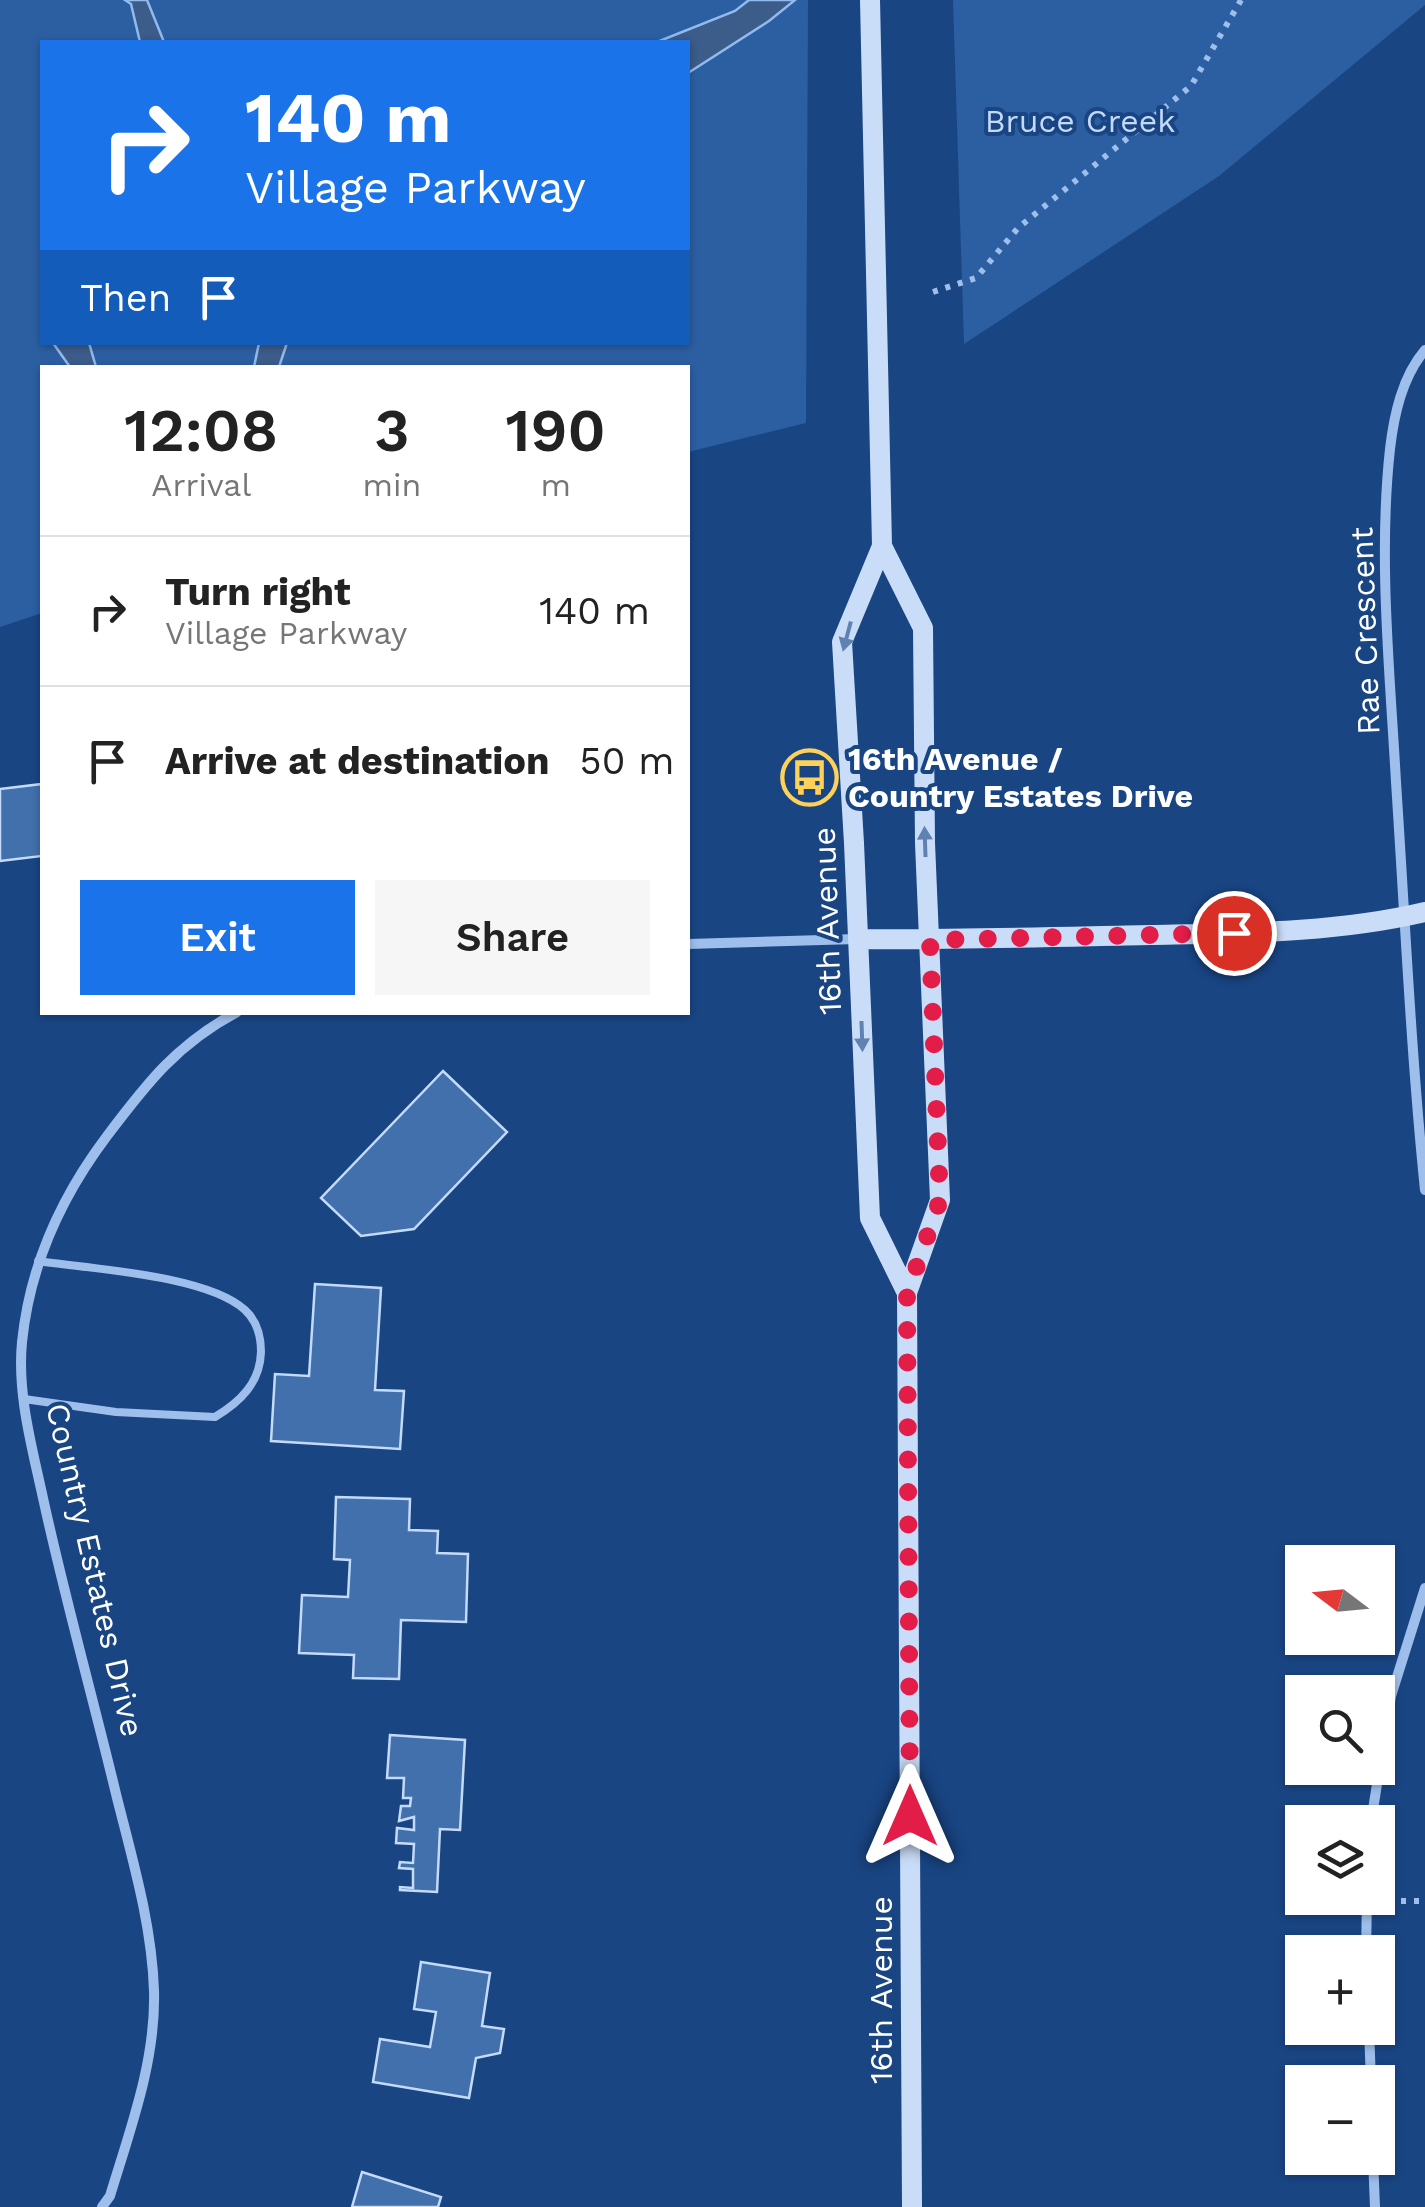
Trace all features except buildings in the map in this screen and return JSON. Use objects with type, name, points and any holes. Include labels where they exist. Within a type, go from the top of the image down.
[{"type":"main road","name":"16th Avenue","points":[[870,0],[882,546],[842,642],[870,1218],[907,1294]]},
{"type":"main road","name":"16th Avenue","points":[[882,546],[923,628],[925,844],[940,1200],[907,1294],[912,2207]]},
{"type":"main road","points":[[858,939],[1234,933],[1320,927],[1415,914]]},
{"type":"street","name":"Rae Crescent","points":[[1425,350],[1400,398],[1390,447],[1386,504],[1387,626],[1415,914],[1412,1066],[1425,1190]]},
{"type":"street","points":[[690,944],[858,939]]},
{"type":"street","name":"Country Estates Drive","points":[[102,2207],[110,2196],[141,2096],[154,1991],[140,1890],[48,1520],[24,1399],[22,1345],[38,1261],[77,1175],[144,1086],[199,1032],[230,1015]]},
{"type":"street","points":[[1372,1805],[1391,1696],[1425,1588]]},
{"type":"street","points":[[1374,2175],[1375,2207]]},
{"type":"lane","points":[[24,1399],[116,1412],[215,1417],[248,1392],[261,1355],[259,1330],[247,1312],[227,1298],[178,1282],[38,1261]]},
{"type":"path","points":[[934,292],[976,278],[1018,228],[1191,86],[1242,0]]},
{"type":"green space","points":[[0,0],[808,0],[806,423],[690,452],[690,365],[40,365],[40,614],[0,627]]},
{"type":"green space","name":"Bruce Creek","points":[[953,0],[1425,0],[1425,5],[1219,176],[964,344]]},
{"type":"shaded area","points":[[125,0],[147,0],[163,40],[140,40],[131,4]]},
{"type":"shaded area","points":[[749,0],[795,0],[690,72],[690,40],[662,40],[735,11]]},
{"type":"shaded area","points":[[54,345],[90,345],[95,365],[69,365]]},
{"type":"shaded area","points":[[259,345],[286,345],[280,365],[254,365]]},
{"type":"place","name":"16th Avenue / Country Estates Drive","points":[[809,777]]},
{"type":"route","points":[[910,1816],[907,1294],[940,1200],[930,940],[1234,933]]}]
